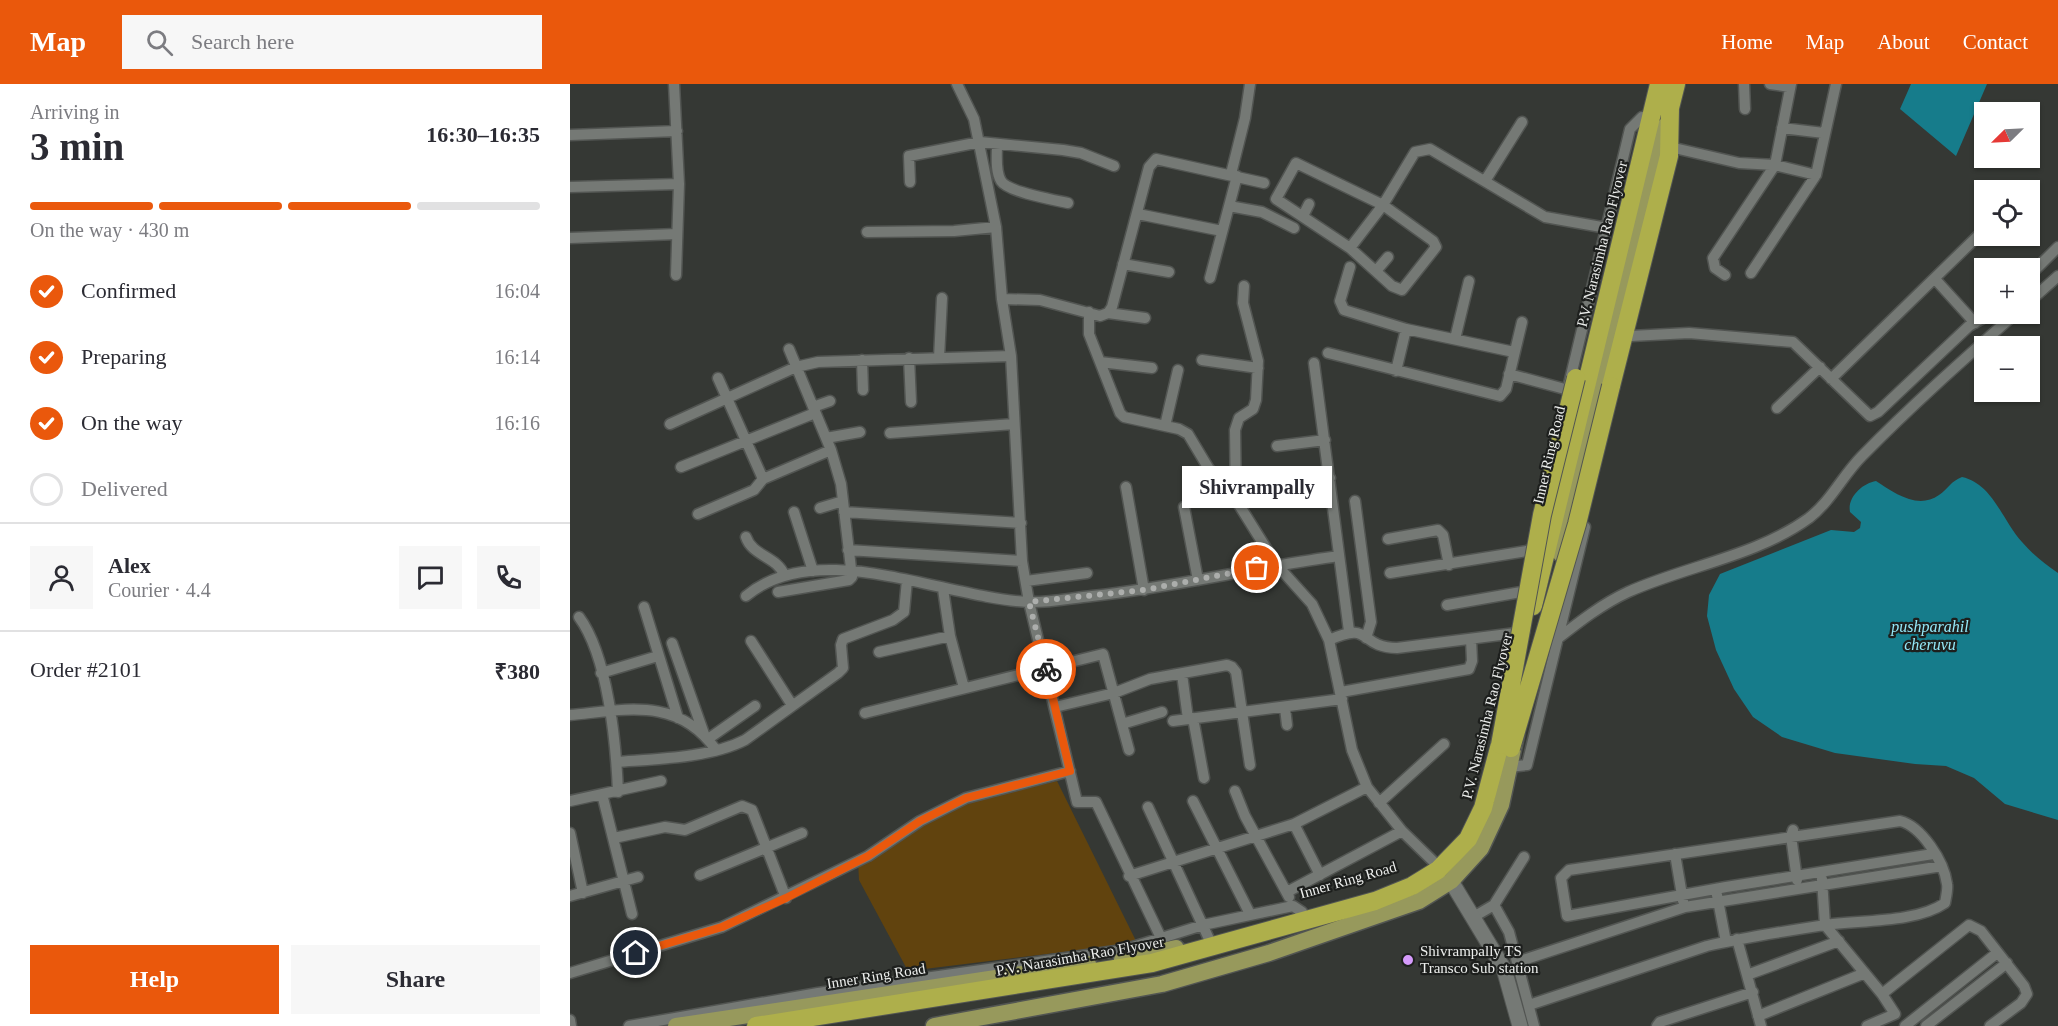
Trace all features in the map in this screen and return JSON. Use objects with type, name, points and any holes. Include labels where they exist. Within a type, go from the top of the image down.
[{"type":"highway","name":"Inner Ring Road","points":[[1644,110],[1652,84]]},
{"type":"highway","name":"P.V. Narasimha Rao Flyover","points":[[832,1026],[1154,975],[1379,912],[1431,888],[1468,857],[1494,812],[1505,747],[1659,84]]},
{"type":"highway","name":"P.V. Narasimha Rao Flyover","points":[[756,1026],[1152,963],[1376,901],[1426,879],[1460,850],[1483,808],[1505,747],[1671,84]]},
{"type":"highway","name":"Inner Ring Road","points":[[1670,108],[1676,84]]},
{"type":"highway","points":[[1505,747],[1571,547],[1613,395],[1675,148],[1670,108]]},
{"type":"highway","points":[[1505,747],[1533,562],[1579,392],[1644,110]]},
{"type":"main road","name":"Inner Ring Road","points":[[676,1026],[911,989],[1124,959],[1206,932],[1396,887],[1437,865],[1464,836],[1485,793],[1545,548],[1579,392],[1670,108]]},
{"type":"main road","name":"Inner Ring Road","points":[[934,1026],[1162,984],[1216,969],[1404,907],[1449,883],[1472,860],[1490,833],[1501,806],[1579,392]]},
{"type":"street","points":[[674,84],[679,184],[676,275]]},
{"type":"street","points":[[957,84],[974,119],[996,227],[1002,299],[1011,356],[1022,561],[1029,602],[1078,804],[1092,800],[1096,802],[1129,876],[1162,940]]},
{"type":"street","points":[[1210,278],[1229,206],[1250,84]]},
{"type":"street","points":[[1744,84],[1745,109]]},
{"type":"street","points":[[1725,274],[1715,268],[1713,258],[1775,165],[1791,86],[1770,84]]},
{"type":"street","points":[[1751,273],[1816,175],[1836,84]]},
{"type":"street","name":"Inner Ring Road","points":[[1579,392],[1607,228],[1630,129],[1644,110]]},
{"type":"street","points":[[1485,181],[1522,122]]},
{"type":"street","points":[[1782,128],[1824,133]]},
{"type":"street","points":[[570,135],[677,130]]},
{"type":"street","points":[[910,182],[909,156],[980,142],[1081,153],[1114,166]]},
{"type":"street","points":[[997,144],[998,170],[1002,182],[1010,188],[1068,203]]},
{"type":"street","points":[[1350,248],[1383,205],[1415,152],[1426,148],[1440,153],[1545,217],[1607,228]]},
{"type":"street","points":[[1509,767],[1527,765],[1613,395],[1631,336],[1675,148],[1739,163],[1775,165],[1816,175]]},
{"type":"street","points":[[1108,313],[1112,307],[1152,161],[1163,159],[1264,183]]},
{"type":"street","points":[[1299,163],[1383,205],[1431,238],[1436,247],[1402,290],[1392,286],[1350,248],[1303,216],[1276,199],[1294,165],[1299,163]]},
{"type":"street","points":[[570,187],[679,184]]},
{"type":"street","points":[[1303,216],[1309,204]]},
{"type":"street","points":[[1229,206],[1262,212],[1294,228]]},
{"type":"street","points":[[1138,214],[1222,231]]},
{"type":"street","points":[[867,232],[954,231],[996,227]]},
{"type":"street","points":[[570,238],[676,234]]},
{"type":"street","points":[[1831,379],[1974,240]]},
{"type":"street","points":[[2040,265],[2058,247]]},
{"type":"street","points":[[1376,271],[1388,256]]},
{"type":"street","points":[[1123,264],[1169,272]]},
{"type":"street","points":[[1350,267],[1340,302],[1344,310],[1406,329],[1514,352]]},
{"type":"street","points":[[2040,292],[2058,276]]},
{"type":"street","points":[[1935,279],[1974,321]]},
{"type":"street","points":[[1455,339],[1469,281]]},
{"type":"street","points":[[1236,500],[1235,430],[1239,418],[1253,409],[1256,400],[1258,368],[1255,346],[1243,303],[1244,286]]},
{"type":"street","points":[[939,357],[942,298]]},
{"type":"street","points":[[1002,299],[1040,300],[1100,315],[1108,313],[1145,318]]},
{"type":"street","points":[[1089,312],[1089,334],[1117,407],[1124,417],[1165,426],[1188,434],[1209,469],[1236,500],[1276,564],[1312,604],[1329,640],[1352,750],[1367,787],[1402,831],[1437,865]]},
{"type":"street","points":[[1328,353],[1497,396],[1504,394],[1522,322]]},
{"type":"street","points":[[1631,336],[1689,333],[1786,341],[1799,347],[1866,414],[1874,415],[1974,323]]},
{"type":"street","points":[[1556,640],[1590,614],[1628,592],[1758,544],[1808,519],[1820,508],[1860,459],[1922,395],[2004,324]]},
{"type":"street","points":[[1396,371],[1406,329]]},
{"type":"street","points":[[778,592],[851,578],[841,483],[831,450],[789,349]]},
{"type":"street","points":[[670,424],[796,367],[818,362],[1011,356]]},
{"type":"street","points":[[909,358],[911,402]]},
{"type":"street","points":[[862,360],[863,390]]},
{"type":"street","points":[[1202,360],[1258,368]]},
{"type":"street","points":[[1100,362],[1152,368]]},
{"type":"street","points":[[1314,363],[1349,631]]},
{"type":"street","points":[[1777,408],[1820,367]]},
{"type":"street","points":[[1165,426],[1178,370]]},
{"type":"street","points":[[1509,376],[1579,392],[1613,395]]},
{"type":"street","points":[[718,378],[763,479]]},
{"type":"street","points":[[681,467],[830,401]]},
{"type":"street","points":[[890,433],[1014,424]]},
{"type":"street","points":[[826,438],[860,432]]},
{"type":"street","points":[[1277,446],[1325,440]]},
{"type":"street","points":[[698,514],[754,490],[763,479],[831,450]]},
{"type":"street","points":[[1266,487],[1330,478]]},
{"type":"street","points":[[1126,487],[1144,590]]},
{"type":"street","points":[[1355,501],[1371,622],[1366,638]]},
{"type":"street","points":[[820,508],[844,506],[1020,523]]},
{"type":"street","points":[[1184,507],[1198,580]]},
{"type":"street","points":[[794,512],[813,571]]},
{"type":"street","points":[[1388,539],[1438,530],[1443,535],[1449,565]]},
{"type":"street","points":[[746,537],[751,546],[779,564],[784,575]]},
{"type":"street","points":[[1390,573],[1545,548]]},
{"type":"street","points":[[848,550],[1022,561]]},
{"type":"street","points":[[746,596],[758,586],[784,575],[813,571],[851,571],[1029,602],[1144,590],[1276,564],[1339,556]]},
{"type":"street","points":[[1026,580],[1087,573]]},
{"type":"street","points":[[616,762],[716,750],[732,747],[745,740],[843,668],[841,645],[843,639],[893,620],[904,612],[907,580]]},
{"type":"street","points":[[944,589],[951,636],[964,688]]},
{"type":"street","points":[[1447,605],[1535,589]]},
{"type":"street","points":[[644,607],[678,718]]},
{"type":"street","points":[[579,617],[591,634],[601,673],[609,712],[618,792]]},
{"type":"street","points":[[1329,640],[1349,631],[1359,631],[1377,645],[1397,648],[1525,632]]},
{"type":"street","points":[[879,652],[951,636]]},
{"type":"street","points":[[1173,721],[1285,708],[1469,669],[1472,661],[1471,639]]},
{"type":"street","points":[[751,641],[792,705]]},
{"type":"street","points":[[672,643],[706,737],[716,750]]},
{"type":"street","points":[[865,713],[1103,654],[1129,750]]},
{"type":"street","points":[[601,673],[658,656]]},
{"type":"street","points":[[1055,707],[1114,693],[1150,680],[1227,665],[1233,667],[1236,672],[1250,765]]},
{"type":"street","points":[[1182,674],[1204,778]]},
{"type":"street","points":[[706,737],[755,706]]},
{"type":"street","points":[[570,715],[648,708],[678,718],[706,737]]},
{"type":"street","points":[[1285,708],[1287,726]]},
{"type":"street","points":[[1122,724],[1162,712]]},
{"type":"street","points":[[1379,803],[1444,744]]},
{"type":"street","points":[[570,973],[722,927],[786,898],[868,856],[920,821],[966,798],[1070,771]]},
{"type":"street","points":[[570,801],[661,781]]},
{"type":"street","points":[[1129,876],[1294,824],[1367,787]]},
{"type":"street","points":[[629,1026],[818,993],[1123,950],[1206,932],[1250,914],[1298,909],[1256,836],[1236,791]]},
{"type":"street","points":[[602,794],[632,914]]},
{"type":"street","points":[[1192,801],[1250,914]]},
{"type":"street","points":[[614,838],[665,827],[686,830],[742,806],[752,810],[786,898]]},
{"type":"street","points":[[1148,807],[1171,861],[1206,932]]},
{"type":"street","points":[[1529,1005],[1737,939],[1934,910],[1946,903],[1947,884],[1942,866],[1911,824],[1900,821],[1569,870]]},
{"type":"street","points":[[1294,824],[1320,875]]},
{"type":"street","points":[[1798,889],[1791,836],[1794,829],[1830,824]]},
{"type":"street","points":[[1287,892],[1402,831]]},
{"type":"street","points":[[570,833],[583,893]]},
{"type":"street","points":[[700,875],[802,833]]},
{"type":"street","points":[[1675,854],[1685,907]]},
{"type":"street","points":[[1601,859],[1573,863],[1562,878],[1567,916],[1716,888],[1933,854]]},
{"type":"street","points":[[1475,916],[1494,905],[1524,857]]},
{"type":"street","points":[[1517,962],[1685,907],[1942,866]]},
{"type":"street","points":[[1821,871],[1825,925],[1882,993],[1904,1026],[1997,953]]},
{"type":"street","points":[[570,896],[638,877]]},
{"type":"street","points":[[1449,883],[1475,916],[1484,936]]},
{"type":"street","points":[[1449,883],[1504,969],[1520,1026]]},
{"type":"street","points":[[1716,888],[1726,942]]},
{"type":"street","points":[[1494,905],[1509,932],[1534,1026]]},
{"type":"street","points":[[1882,993],[1969,925],[1981,931],[2007,963],[2027,994],[2021,1003],[1990,1026]]},
{"type":"street","points":[[1737,939],[1760,1021],[1865,973]]},
{"type":"street","points":[[1747,975],[1839,941]]},
{"type":"street","points":[[1896,975],[1917,958],[1925,959]]},
{"type":"street","points":[[1926,1026],[2007,963]]},
{"type":"street","points":[[1657,1026],[1660,1022],[1753,992]]},
{"type":"street","points":[[1867,1026],[1894,1014]]},
{"type":"street","points":[[570,1020],[571,1026]]},
{"type":"shaded area","points":[[1057,781],[1137,943],[908,971],[859,880],[858,861],[948,807]]},
{"type":"water","points":[[1911,84],[1987,84],[1979,102],[1974,102],[1974,114],[1956,156],[1900,109]]},
{"type":"water","name":"pushparahil cheruvu","points":[[1962,477],[1982,487],[2026,546],[2058,573],[2058,820],[2005,804],[1974,778],[1946,766],[1835,753],[1782,737],[1753,717],[1734,689],[1716,650],[1707,616],[1709,595],[1720,574],[1831,530],[1854,532],[1860,528],[1861,522],[1850,512],[1851,501],[1861,488],[1871,482],[1876,481],[1906,498],[1923,501],[1939,495]]},
{"type":"way so far","points":[[1046,669],[1029,602],[1144,590],[1257,568]]},
{"type":"place","name":"Shivrampally","points":[[1257,568]]},
{"type":"place","name":"Shivrampally TS Transco Sub station","points":[[1408,960]]},
{"type":"route","points":[[636,953],[722,927],[786,898],[868,856],[920,821],[966,798],[1070,771],[1046,669]]}]
